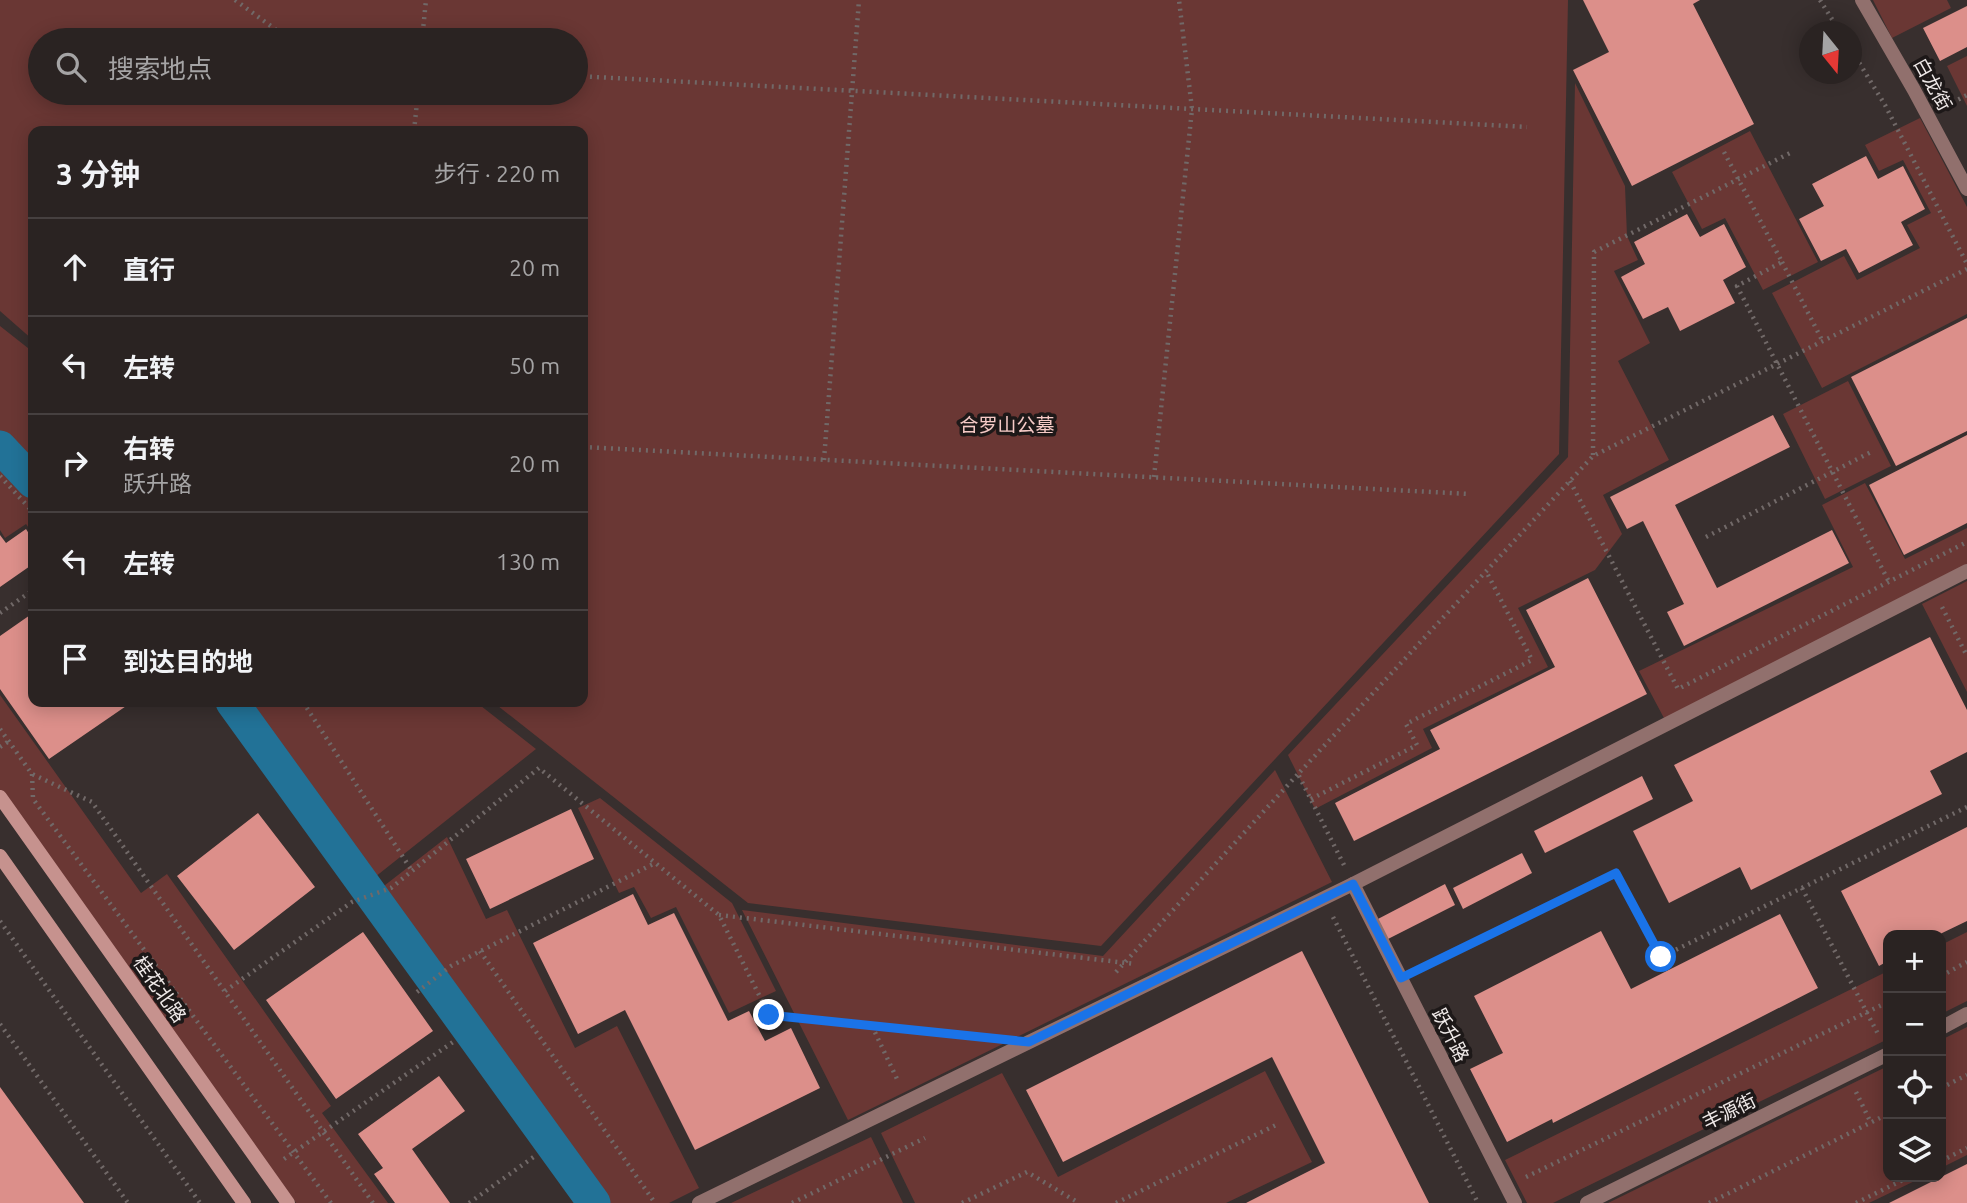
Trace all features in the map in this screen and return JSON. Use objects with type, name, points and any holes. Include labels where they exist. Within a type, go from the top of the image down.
[{"type":"main road","name":"桂花北路","points":[[0,797],[288,1203]]},
{"type":"main road","points":[[0,856],[244,1203]]},
{"type":"street","name":"白龙街","points":[[1862,0],[1924,106],[1967,189]]},
{"type":"street","points":[[699,1203],[1353,884],[1967,570]]},
{"type":"street","name":"跃升路","points":[[1353,884],[1515,1203]]},
{"type":"street","points":[[1946,1024],[1967,1014]]},
{"type":"street","name":"丰源街","points":[[1587,1203],[1847,1074],[1883,1050]]},
{"type":"path","points":[[235,0],[274,28]]},
{"type":"path","points":[[423,28],[426,0]]},
{"type":"path","points":[[824,460],[859,0]]},
{"type":"path","points":[[1154,477],[1192,109],[1179,0]]},
{"type":"path","points":[[1820,0],[1833,21]]},
{"type":"path","points":[[1862,67],[1885,105],[1967,264]]},
{"type":"path","points":[[588,77],[1527,127]]},
{"type":"path","points":[[415,126],[417,105]]},
{"type":"path","points":[[1724,152],[1823,342]]},
{"type":"path","points":[[1593,456],[1594,252],[1790,153]]},
{"type":"path","points":[[1782,262],[1737,286],[1901,604]]},
{"type":"path","points":[[1115,973],[1593,456],[1967,269]]},
{"type":"path","points":[[588,447],[1469,494]]},
{"type":"path","points":[[1706,537],[1871,452]]},
{"type":"path","points":[[0,476],[28,507]]},
{"type":"path","points":[[1570,481],[1678,689],[1967,541]]},
{"type":"path","points":[[1310,799],[1417,745],[1406,724],[1532,660],[1486,571]]},
{"type":"path","points":[[1932,588],[1967,656]]},
{"type":"path","points":[[0,613],[28,593]]},
{"type":"path","points":[[306,707],[412,871]]},
{"type":"path","points":[[0,729],[32,774],[92,802],[373,1203]]},
{"type":"path","points":[[0,747],[9,741]]},
{"type":"path","points":[[225,991],[355,901],[391,888],[539,768],[719,915],[769,1015],[990,1038]]},
{"type":"path","points":[[32,774],[33,799],[331,1203]]},
{"type":"path","points":[[1298,774],[1353,884]]},
{"type":"path","points":[[1401,978],[1616,873],[1661,957],[1967,807]]},
{"type":"path","points":[[418,992],[451,966],[655,863]]},
{"type":"path","points":[[1802,888],[1883,1042]]},
{"type":"path","points":[[1324,898],[1478,1203]]},
{"type":"path","points":[[719,915],[1138,965]]},
{"type":"path","points":[[0,921],[200,1203]]},
{"type":"path","points":[[480,951],[655,1203]]},
{"type":"path","points":[[1946,972],[1967,962]]},
{"type":"path","points":[[1507,1186],[1883,1005]]},
{"type":"path","points":[[0,1024],[128,1203]]},
{"type":"path","points":[[873,1026],[908,1101]]},
{"type":"path","points":[[266,1171],[453,1042]]},
{"type":"path","points":[[1847,1074],[1871,1123]]},
{"type":"path","points":[[1946,1086],[1967,1075]]},
{"type":"path","points":[[1709,1203],[1883,1117]]},
{"type":"path","points":[[1116,1203],[1278,1124]]},
{"type":"path","points":[[792,1203],[925,1138]]},
{"type":"path","points":[[1946,1158],[1967,1148]]},
{"type":"path","points":[[469,1203],[535,1156]]},
{"type":"path","points":[[962,1203],[1027,1172],[1079,1203]]},
{"type":"path","points":[[1856,1203],[1899,1182]]},
{"type":"green space","name":"合罗山公墓","points":[[0,0],[1568,0],[1559,454],[1101,946],[748,903],[499,707],[588,707],[588,126],[28,126],[28,336],[0,311]]},
{"type":"green space","points":[[1873,0],[1947,0],[1951,8],[1892,38]]},
{"type":"green space","points":[[1967,56],[1967,106],[1947,66]]},
{"type":"green space","points":[[1575,83],[1625,186],[1627,236],[1638,260],[1614,271],[1650,343],[1618,361],[1669,460],[1603,495],[1622,534],[1595,570],[1518,608],[1548,667],[1423,729],[1432,748],[1315,809],[1288,755],[1568,457]]},
{"type":"green space","points":[[1920,118],[1967,207],[1967,314],[1822,388],[1772,293],[1844,256],[1857,280],[1920,248],[1907,225],[1931,213],[1903,160],[1879,171],[1865,145]]},
{"type":"green space","points":[[1750,131],[1818,262],[1763,290],[1725,218],[1702,229],[1672,172]]},
{"type":"green space","points":[[0,326],[28,348],[28,470],[0,440]]},
{"type":"green space","points":[[1848,381],[1891,466],[1825,499],[1783,414]]},
{"type":"green space","points":[[0,460],[28,490],[28,527],[26,524],[5,538],[0,530]]},
{"type":"green space","points":[[1865,483],[1905,559],[1967,528],[1967,565],[1665,720],[1639,671],[1853,567],[1822,505]]},
{"type":"green space","points":[[1967,581],[1967,692],[1922,604]]},
{"type":"green space","points":[[0,695],[141,893],[167,874],[331,1106],[322,1113],[388,1203],[296,1203],[0,790]]},
{"type":"green space","points":[[245,707],[482,707],[536,749],[370,881]]},
{"type":"green space","points":[[1275,770],[1332,882],[848,1120],[742,910],[1103,956]]},
{"type":"green space","points":[[600,798],[732,903],[776,991],[729,1013],[676,907],[651,918],[634,887],[619,893],[578,808]]},
{"type":"green space","points":[[447,837],[486,919],[507,910],[575,1048],[617,1026],[699,1188],[669,1203],[606,1203],[380,889]]},
{"type":"green space","points":[[1967,932],[1967,1001],[1946,1012],[1946,993],[1946,942]]},
{"type":"green space","points":[[1883,973],[1883,1041],[1553,1203],[1527,1203],[1505,1160]]},
{"type":"green space","points":[[1967,1027],[1967,1155],[1946,1166],[1946,1056],[1946,1038]]},
{"type":"green space","points":[[1883,1068],[1883,1182],[1913,1182],[1869,1203],[1608,1203]]},
{"type":"green space","points":[[1265,1071],[1312,1162],[1226,1203],[915,1203],[881,1133],[1002,1073],[1058,1177]]},
{"type":"green space","points":[[871,1137],[903,1203],[731,1203]]},
{"type":"building","points":[[1583,0],[1700,0],[1693,4],[1754,124],[1632,186],[1573,70],[1609,52]]},
{"type":"building","points":[[1967,6],[1967,47],[1940,61],[1923,28]]},
{"type":"building","points":[[1866,156],[1878,179],[1903,166],[1925,209],[1901,222],[1913,245],[1859,273],[1846,249],[1821,261],[1799,219],[1824,206],[1812,184]]},
{"type":"building","points":[[1687,214],[1700,237],[1724,224],[1746,267],[1723,280],[1735,303],[1680,331],[1668,307],[1643,319],[1621,277],[1645,264],[1634,242]]},
{"type":"building","points":[[1967,318],[1967,431],[1896,466],[1851,377]]},
{"type":"building","points":[[1773,415],[1790,447],[1675,505],[1717,588],[1832,530],[1849,563],[1684,646],[1667,612],[1684,604],[1643,521],[1627,529],[1610,497]]},
{"type":"building","points":[[1967,435],[1967,523],[1904,555],[1869,485]]},
{"type":"building","points":[[26,529],[28,567],[0,587],[0,535],[6,543]]},
{"type":"building","points":[[1588,578],[1647,694],[1354,841],[1335,803],[1440,749],[1430,730],[1555,667],[1526,610]]},
{"type":"building","points":[[28,616],[28,707],[125,707],[49,759],[0,689],[0,636]]},
{"type":"building","points":[[1930,637],[1967,710],[1967,752],[1930,771],[1942,794],[1751,890],[1740,867],[1669,903],[1633,831],[1693,801],[1674,765]]},
{"type":"building","points":[[1642,776],[1653,799],[1545,853],[1534,831]]},
{"type":"building","points":[[571,809],[594,859],[490,909],[466,859]]},
{"type":"building","points":[[258,813],[315,887],[234,950],[177,876]]},
{"type":"building","points":[[1967,827],[1967,921],[1946,931],[1883,930],[1883,964],[1879,966],[1841,891]]},
{"type":"building","points":[[1522,853],[1532,873],[1463,909],[1453,888]]},
{"type":"building","points":[[1445,884],[1455,905],[1386,940],[1376,920]]},
{"type":"building","points":[[633,894],[648,925],[674,913],[728,1021],[749,1011],[765,1041],[791,1028],[820,1088],[695,1150],[625,1010],[578,1034],[533,943]]},
{"type":"building","points":[[1780,914],[1818,988],[1553,1123],[1552,1119],[1507,1142],[1470,1069],[1503,1053],[1474,996],[1601,931],[1631,989]]},
{"type":"building","points":[[363,932],[433,1031],[336,1099],[266,1000]]},
{"type":"building","points":[[1302,951],[1429,1203],[1246,1203],[1325,1163],[1272,1057],[1063,1162],[1026,1090]]},
{"type":"building","points":[[439,1076],[465,1111],[412,1149],[450,1203],[395,1203],[374,1174],[383,1168],[358,1134]]},
{"type":"building","points":[[0,1087],[84,1203],[0,1203]]},
{"type":"building","points":[[1967,1164],[1967,1203],[1889,1203],[1931,1182],[1946,1182],[1946,1174]]},
{"type":"waterway","points":[[0,447],[28,477]]},
{"type":"waterway","points":[[236,707],[594,1203]]},
{"type":"route","points":[[769,1015],[1029,1042],[1353,884],[1401,978],[1616,873],[1661,957]]}]
